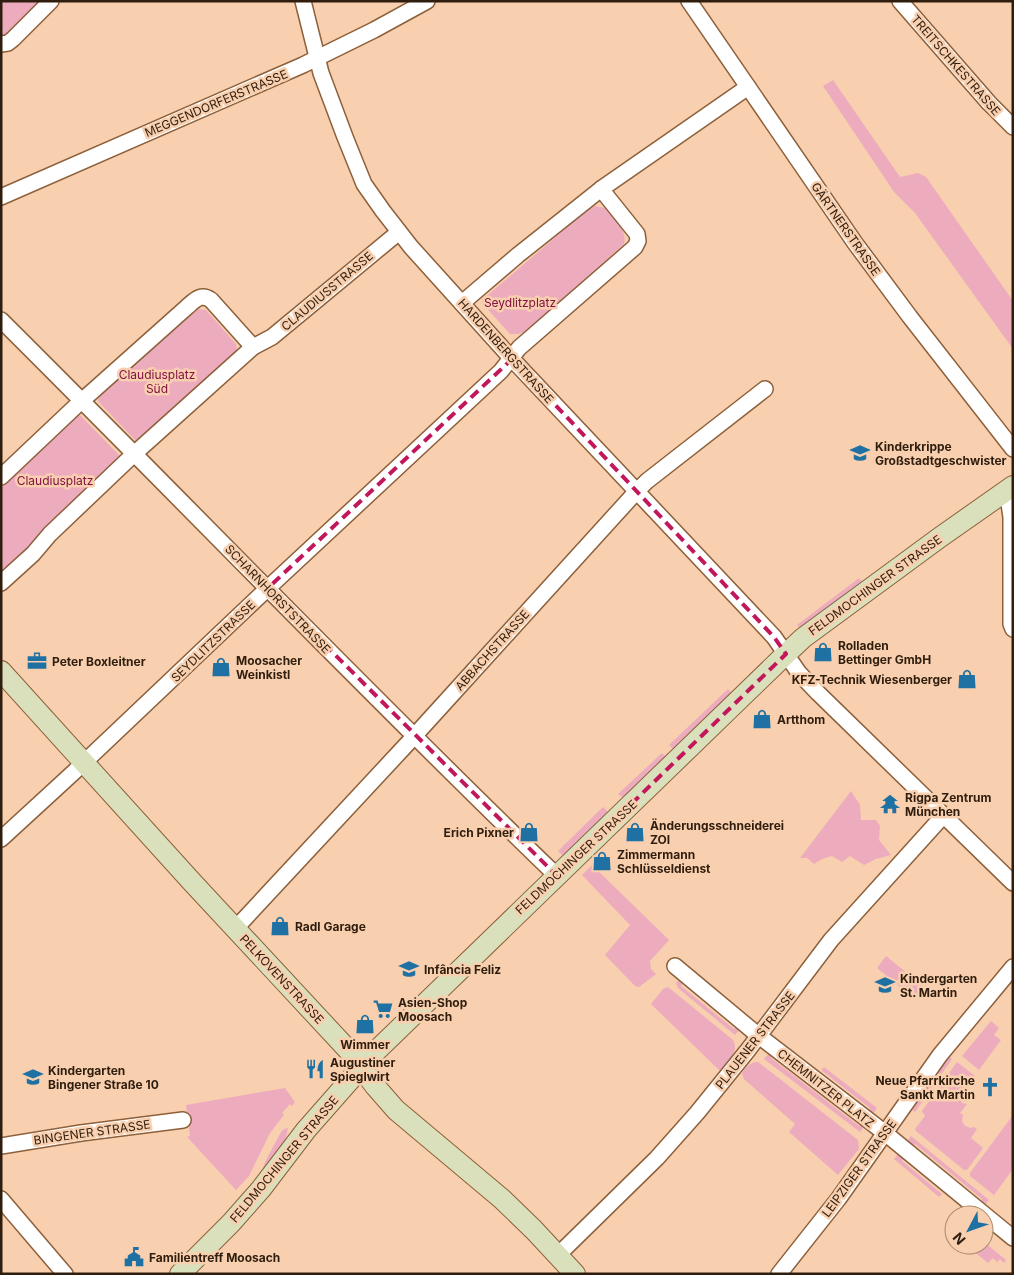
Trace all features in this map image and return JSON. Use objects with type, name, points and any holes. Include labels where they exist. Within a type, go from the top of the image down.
[{"type":"street","points":[[1,44],[8,43],[13,39],[51,1]]},
{"type":"street","name":"HARDENBERGSTRASSE","points":[[303,1],[321,73],[364,184],[399,232],[512,359],[774,637],[818,693],[1013,883]]},
{"type":"street","name":"MEGGENDORFERSTRASSE","points":[[1,197],[318,58],[427,1]]},
{"type":"street","name":"GÄRTNERSTRASSE","points":[[689,1],[861,250],[910,317],[1013,449]]},
{"type":"street","name":"TREITSCHKESTRASSE","points":[[900,1],[989,103],[1013,127]]},
{"type":"street","points":[[462,303],[601,189],[748,87]]},
{"type":"street","points":[[512,359],[519,348],[635,247],[638,241],[637,234],[601,189]]},
{"type":"street","name":"CLAUDIUSSTRASSE","points":[[253,347],[272,337],[399,232]]},
{"type":"street","points":[[1,477],[82,401],[200,297],[211,300],[253,347],[134,454],[1,583]]},
{"type":"street","name":"SCHARNHORSTSTRASSE","points":[[1,320],[268,588],[413,737],[557,876]]},
{"type":"street","name":"SEYDLITZSTRASSE","points":[[1,839],[85,763],[268,588],[502,371],[512,359]]},
{"type":"street","name":"ABBACHSTRASSE","points":[[235,929],[636,492],[766,389]]},
{"type":"street","points":[[1010,488],[1011,624],[1013,629]]},
{"type":"street","name":"FELDMOCHINGER STRASSE","points":[[180,1274],[231,1223],[261,1189],[306,1130],[361,1068],[510,919],[557,876],[786,654],[803,638],[1010,488]]},
{"type":"street","name":"PELKOVENSTRASSE","points":[[1,671],[235,929],[350,1052],[396,1110],[502,1199],[575,1274]]},
{"type":"street","name":"PLAUENER STRASSE","points":[[558,1255],[657,1158],[698,1113],[831,940],[943,816]]},
{"type":"street","name":"CHEMNITZER PLATZ","points":[[674,966],[759,1036],[885,1133],[1013,1238]]},
{"type":"street","name":"LEIPZIGER STRASSE","points":[[779,1274],[839,1198],[917,1086],[1013,967]]},
{"type":"street","name":"BINGENER STRASSE","points":[[1,1146],[81,1133],[183,1120]]},
{"type":"street","points":[[1,1199],[65,1274]]},
{"type":"highlighted area","points":[[512,359],[774,637],[786,654],[557,876],[268,588]]},
{"type":"green space","points":[[1,1],[42,1],[9,35],[1,36]]},
{"type":"green space","points":[[833,80],[900,177],[918,173],[926,177],[1013,301],[1013,349],[915,213],[894,192],[823,86]]},
{"type":"green space","name":"Seydlitzplatz","points":[[594,206],[606,208],[622,229],[625,239],[624,244],[527,331],[510,334],[483,304],[482,300]]},
{"type":"green space","name":"Claudiusplatz Süd","points":[[199,309],[206,310],[236,344],[237,350],[233,357],[136,441],[98,401],[99,395],[192,312]]},
{"type":"green space","name":"Claudiusplatz","points":[[80,415],[120,456],[120,461],[1,576],[1,488],[75,417]]},
{"type":"green space","points":[[859,578],[862,582],[800,628],[797,625]]},
{"type":"green space","points":[[728,689],[732,694],[673,749],[669,745]]},
{"type":"green space","points":[[662,753],[666,757],[623,798],[618,794]]},
{"type":"green space","points":[[851,791],[860,805],[861,820],[876,820],[880,826],[879,840],[891,855],[864,865],[850,856],[842,862],[832,856],[814,864],[807,858],[800,858]]},
{"type":"green space","points":[[603,807],[609,813],[563,856],[558,851]]},
{"type":"green space","points":[[592,865],[669,940],[650,961],[651,969],[656,974],[639,987],[635,986],[605,955],[630,925],[582,875]]},
{"type":"green space","points":[[886,956],[924,987],[914,998],[877,968]]},
{"type":"green space","points":[[680,979],[684,982],[681,986],[734,1029],[737,1026],[740,1029],[735,1035],[678,988],[676,983]]},
{"type":"green space","points":[[668,987],[733,1040],[735,1044],[734,1053],[720,1071],[651,1004],[663,989]]},
{"type":"green space","points":[[991,1021],[999,1028],[994,1035],[1001,1040],[979,1070],[962,1056]]},
{"type":"green space","points":[[770,1052],[773,1055],[771,1058],[859,1126],[862,1123],[865,1125],[860,1132],[764,1059]]},
{"type":"green space","points":[[949,1056],[952,1059],[915,1112],[911,1109]]},
{"type":"green space","points":[[758,1062],[858,1140],[859,1149],[838,1175],[789,1132],[795,1124],[744,1079],[742,1074],[744,1070]]},
{"type":"green space","points":[[957,1062],[975,1076],[959,1098],[962,1103],[967,1104],[960,1113],[963,1115],[962,1121],[965,1126],[977,1129],[971,1138],[983,1148],[967,1170],[964,1170],[915,1129],[925,1116],[922,1111]]},
{"type":"green space","points":[[824,1067],[877,1108],[872,1115],[868,1112],[870,1108],[821,1070]]},
{"type":"green space","points":[[285,1088],[295,1102],[292,1106],[290,1104],[282,1113],[284,1115],[270,1133],[249,1176],[236,1190],[187,1137],[190,1136],[186,1105]]},
{"type":"green space","points":[[1013,1115],[1013,1169],[994,1195],[970,1176],[970,1173]]},
{"type":"green space","points":[[288,1128],[285,1142],[262,1171],[281,1132]]},
{"type":"green space","points":[[911,1136],[989,1200],[983,1205],[979,1202],[982,1199],[915,1144],[912,1147],[906,1143]]},
{"type":"green space","points":[[899,1153],[905,1157],[902,1161],[942,1194],[939,1197],[894,1159]]},
{"type":"green space","points":[[994,1250],[1006,1260],[1004,1263],[1000,1259],[997,1262],[993,1258],[988,1263],[978,1255],[994,1255]]},
{"type":"place","name":"Kinderkrippe Großstadtgeschwister","points":[[860,453]]},
{"type":"place","name":"Rolladen Bettinger GmbH","points":[[823,652]]},
{"type":"place","name":"Peter Boxleitner","points":[[37,661]]},
{"type":"place","name":"Moosacher Weinkistl","points":[[221,667]]},
{"type":"place","name":"KFZ-Technik Wiesenberger","points":[[967,679]]},
{"type":"place","name":"Artthom","points":[[762,719]]},
{"type":"place","name":"Rigpa Zentrum München","points":[[890,804]]},
{"type":"place","name":"Erich Pixner","points":[[529,832]]},
{"type":"place","name":"Änderungsschneiderei ZOI","points":[[635,832]]},
{"type":"place","name":"Zimmermann Schlüsseldienst","points":[[602,861]]},
{"type":"place","name":"Radl Garage","points":[[280,926]]},
{"type":"place","name":"Infância Feliz","points":[[409,969]]},
{"type":"place","name":"Kindergarten St. Martin","points":[[885,985]]},
{"type":"place","name":"Asien-Shop Moosach","points":[[383,1009]]},
{"type":"place","name":"Wimmer","points":[[365,1024]]},
{"type":"place","name":"Augustiner Spieglwirt","points":[[315,1069]]},
{"type":"place","name":"Kindergarten Bingener Straße 10","points":[[33,1077]]},
{"type":"place","name":"Neue Pfarrkirche Sankt Martin","points":[[990,1087]]},
{"type":"place","name":"Familientreff Moosach","points":[[134,1257]]}]
